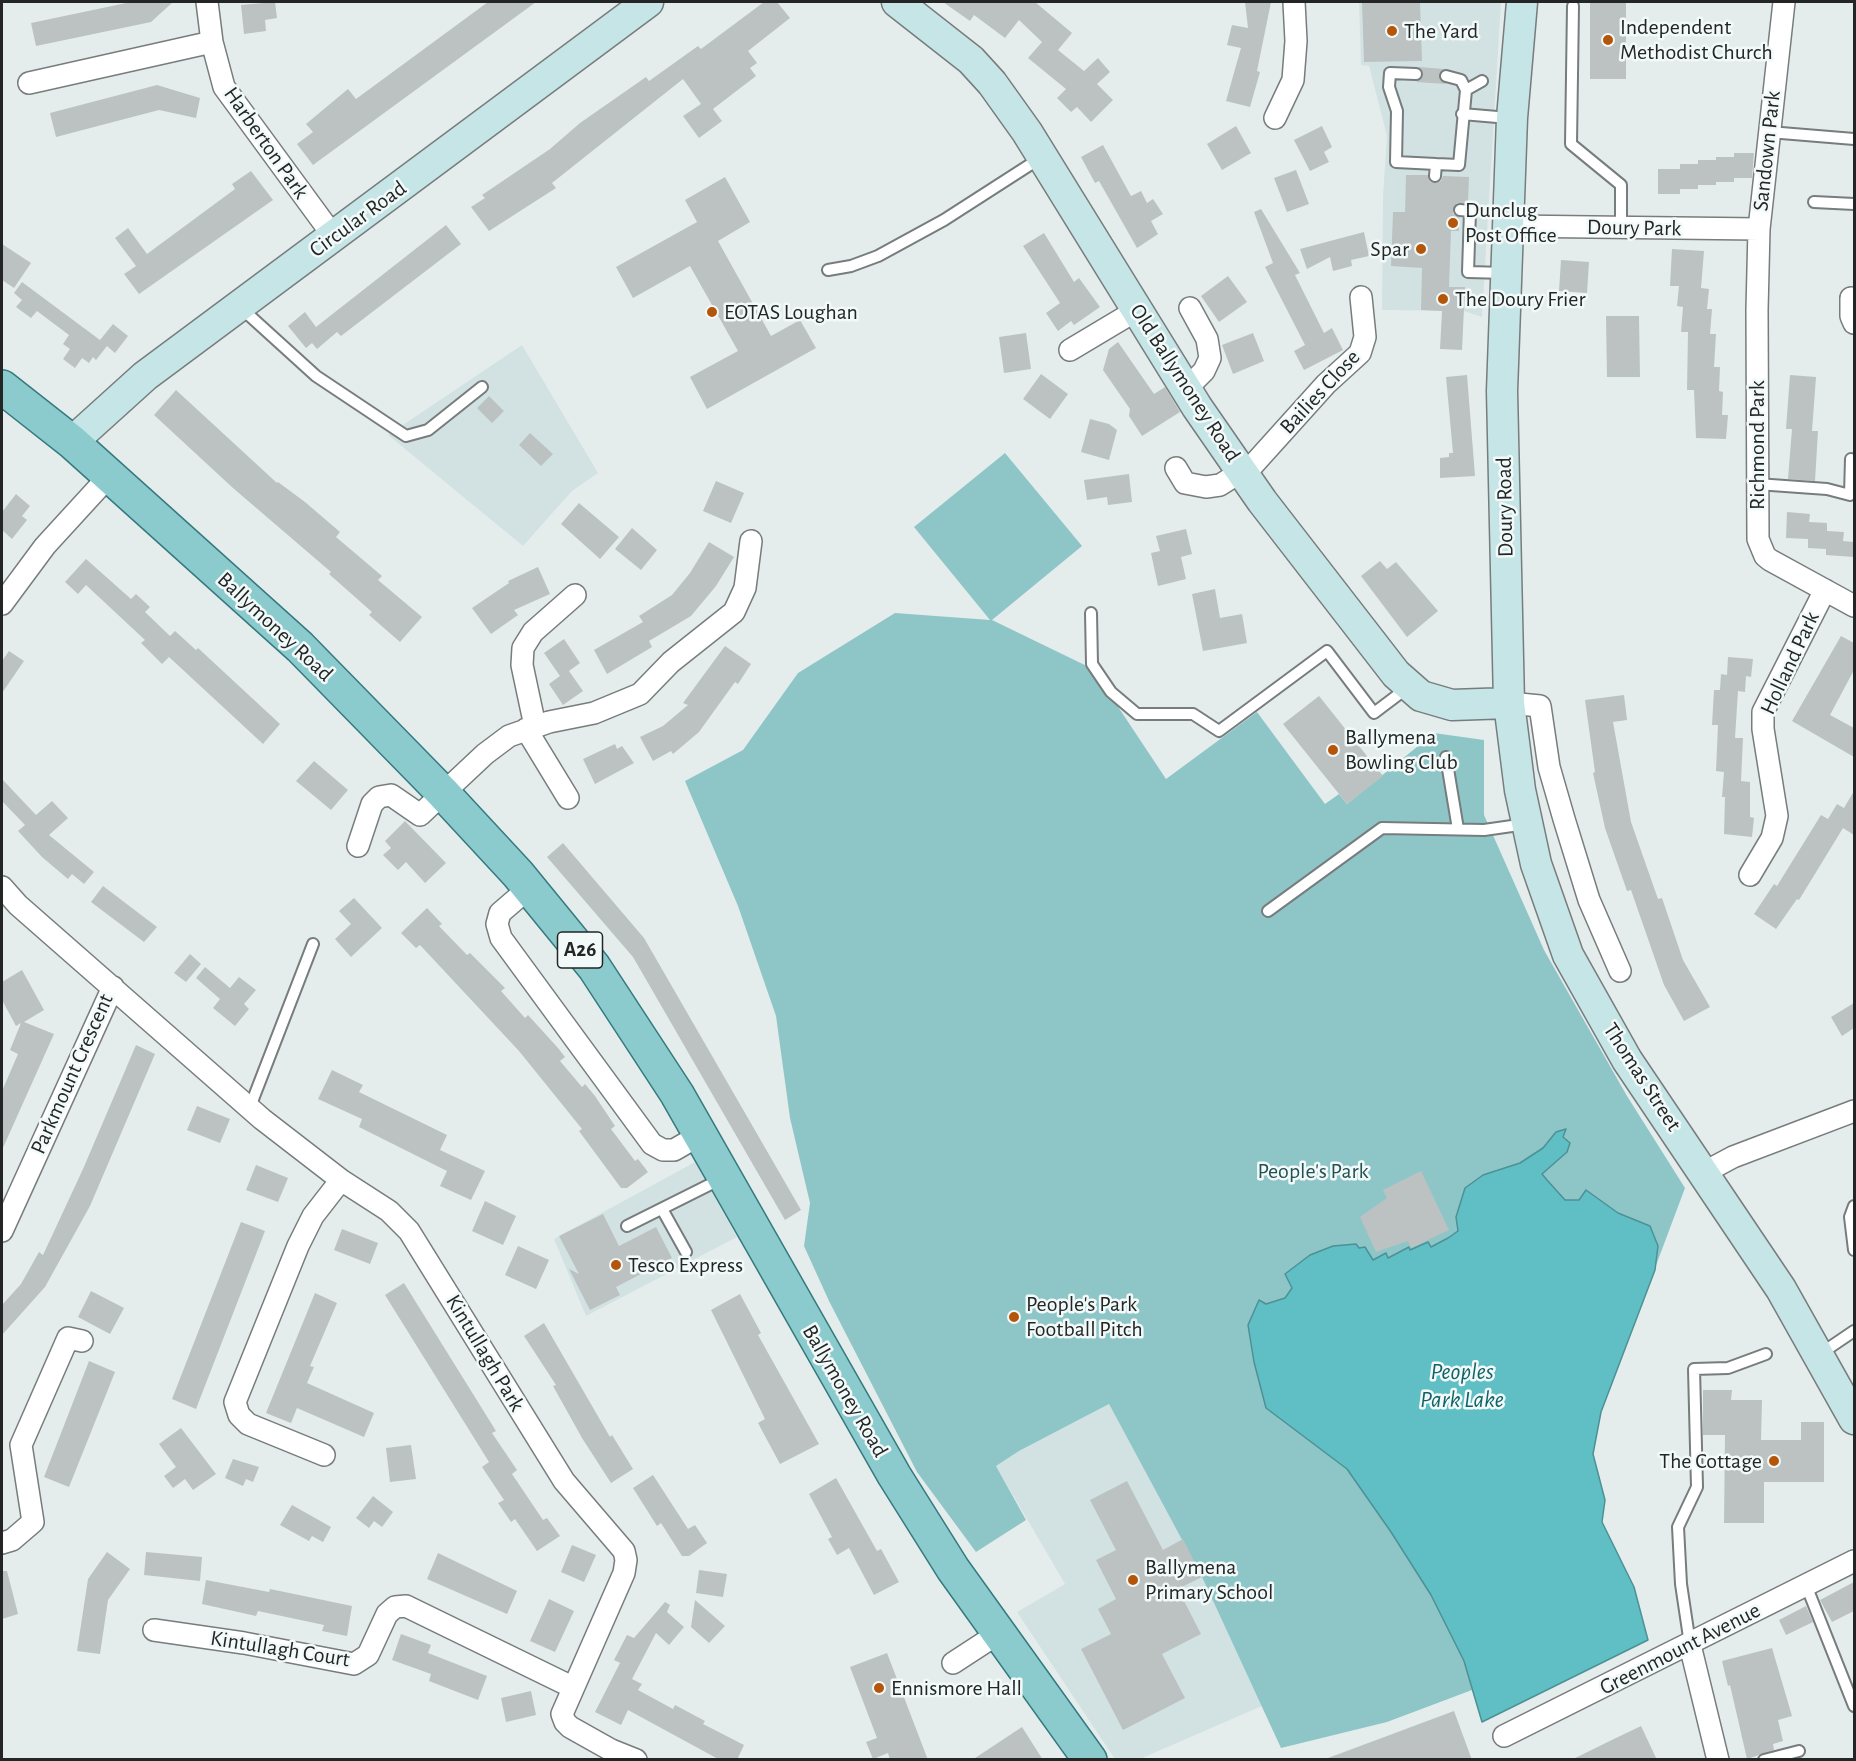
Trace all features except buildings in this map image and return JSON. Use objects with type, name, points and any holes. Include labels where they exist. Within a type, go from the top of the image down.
[{"type":"main road","name":"Ballymoney Road","points":[[2,387],[110,475],[300,647],[442,792],[529,888],[594,967],[677,1094],[868,1434],[953,1569],[1001,1636]]},
{"type":"main road","name":"A26","points":[[1001,1636],[1090,1760]]},
{"type":"street","name":"Harberton Park","points":[[207,2],[220,77],[228,96],[334,237]]},
{"type":"street","name":"Circular Road","points":[[72,442],[145,376],[648,2]]},
{"type":"street","name":"Old Ballymoney Road","points":[[897,2],[971,60],[992,83],[1042,157],[1186,389],[1243,473],[1395,674],[1421,696],[1452,705],[1509,703]]},
{"type":"street","points":[[1275,118],[1293,80],[1296,41],[1294,2]]},
{"type":"street","name":"Doury Road","points":[[1509,703],[1502,391],[1512,118],[1522,2]]},
{"type":"street","name":"Sandown Park","points":[[1760,230],[1784,2]]},
{"type":"street","points":[[29,83],[213,42]]},
{"type":"street","name":"Doury Park","points":[[1508,226],[1760,230]]},
{"type":"street","name":"Richmond Park","points":[[1760,230],[1756,484],[1758,539],[1765,556],[1854,606]]},
{"type":"street","name":"Bailies Close","points":[[1243,473],[1326,384],[1360,353],[1365,337],[1361,297]]},
{"type":"street","points":[[1851,298],[1851,316],[1854,323]]},
{"type":"street","points":[[1186,389],[1204,371],[1210,358],[1207,339],[1190,308]]},
{"type":"street","points":[[1070,350],[1137,310]]},
{"type":"street","points":[[1176,468],[1185,483],[1206,487],[1220,484],[1243,473]]},
{"type":"street","points":[[2,604],[45,546],[110,475]]},
{"type":"street","points":[[358,846],[372,804],[377,798],[391,795],[420,815],[484,754],[509,736],[531,728],[594,713],[640,694],[671,662],[734,612],[745,588],[751,541]]},
{"type":"street","name":"Holland Park","points":[[1750,875],[1772,838],[1777,816],[1763,729],[1763,712],[1825,590]]},
{"type":"street","points":[[568,798],[531,728],[522,665],[523,648],[533,632],[575,595]]},
{"type":"street","points":[[1509,703],[1540,706],[1549,767],[1564,819],[1589,900],[1620,970]]},
{"type":"street","name":"Thomas Street","points":[[1509,703],[1527,824],[1536,864],[1568,955],[1627,1060],[1705,1172],[1781,1289],[1854,1419]]},
{"type":"street","name":"Parkmount Crescent","points":[[2,887],[18,905],[113,987],[2,1231]]},
{"type":"street","points":[[529,888],[500,913],[497,924],[501,939],[566,1023],[646,1137],[658,1148],[669,1150],[678,1149],[700,1135]]},
{"type":"street","name":"Kintullagh Park","points":[[113,987],[256,1113],[340,1180],[389,1211],[404,1225],[449,1292],[564,1481],[584,1507],[616,1539],[626,1556],[625,1569],[572,1687]]},
{"type":"street","points":[[1705,1172],[1732,1157],[1854,1111]]},
{"type":"street","points":[[324,1455],[244,1422],[235,1402],[298,1246],[313,1216],[340,1180]]},
{"type":"street","points":[[2,1543],[12,1540],[33,1522],[21,1445],[22,1422],[68,1338],[82,1341]]},
{"type":"street","name":"Greenmount Avenue","points":[[1504,1736],[1854,1561]]},
{"type":"street","name":"Kintullagh Court","points":[[154,1630],[244,1643],[354,1664],[370,1653],[387,1614],[395,1607],[406,1606],[572,1687]]},
{"type":"street","points":[[953,1663],[1001,1636]]},
{"type":"street","points":[[1690,1645],[1718,1760]]},
{"type":"street","points":[[572,1687],[562,1714],[565,1722],[611,1750],[636,1760]]},
{"type":"lane","points":[[1574,6],[1571,144],[1621,186],[1621,227]]},
{"type":"lane","points":[[1416,74],[1390,73],[1389,87],[1397,111],[1396,162],[1435,170],[1459,165],[1466,90],[1461,80],[1446,76]]},
{"type":"lane","points":[[1466,90],[1482,81]]},
{"type":"lane","points":[[1462,114],[1512,118]]},
{"type":"lane","points":[[1769,132],[1854,139]]},
{"type":"lane","points":[[828,270],[851,266],[878,256],[944,220],[1042,157]]},
{"type":"lane","points":[[1815,202],[1854,204]]},
{"type":"lane","points":[[1460,210],[1470,211],[1468,272],[1506,273]]},
{"type":"lane","points":[[240,307],[316,376],[406,436],[428,430],[482,387]]},
{"type":"lane","points":[[1756,484],[1827,489],[1850,495],[1851,459]]},
{"type":"lane","points":[[1091,613],[1092,664],[1112,692],[1137,714],[1193,714],[1219,731],[1327,651],[1374,714],[1409,686]]},
{"type":"lane","points":[[1446,757],[1458,830]]},
{"type":"lane","points":[[1268,911],[1382,828],[1484,830],[1527,824]]},
{"type":"lane","points":[[256,1113],[313,944]]},
{"type":"lane","points":[[627,1226],[724,1178]]},
{"type":"lane","points":[[1854,1206],[1850,1217],[1854,1250]]},
{"type":"lane","points":[[662,1209],[686,1252]]},
{"type":"lane","points":[[1818,1355],[1854,1331]]},
{"type":"lane","points":[[1690,1645],[1681,1584],[1677,1527],[1697,1487],[1694,1369],[1728,1368],[1766,1354]]},
{"type":"lane","points":[[1806,1585],[1854,1706]]},
{"type":"lane","points":[[1764,1760],[1799,1751]]},
{"type":"shaded area","points":[[1359,2],[1501,2],[1482,317],[1464,311],[1382,310],[1383,196],[1387,136],[1369,66],[1361,65]]},
{"type":"shaded area","points":[[522,345],[598,473],[572,491],[523,546],[388,435]]},
{"type":"shaded area","points":[[695,1162],[737,1237],[586,1316],[554,1239]]},
{"type":"shaded area","name":"Ballymena Primary School","points":[[1109,1404],[1202,1577],[1262,1706],[1140,1759],[1115,1759],[1017,1612],[1065,1584],[996,1466],[1019,1451]]},
{"type":"green space","name":"People's Park","points":[[1005,453],[1082,546],[992,620],[1093,669],[1166,779],[1257,712],[1325,804],[1339,794],[1347,804],[1434,733],[1484,740],[1484,815],[1544,950],[1627,1096],[1685,1188],[1601,1412],[1593,1454],[1605,1500],[1602,1522],[1634,1587],[1648,1640],[1482,1722],[1472,1690],[1387,1722],[1281,1748],[1202,1577],[1109,1404],[1019,1451],[996,1466],[1026,1520],[976,1552],[917,1472],[829,1301],[804,1246],[810,1203],[790,1118],[776,1016],[738,906],[685,781],[743,750],[798,673],[895,613],[990,620],[914,527]]},
{"type":"water","name":"Peoples Park Lake","points":[[1566,1129],[1563,1137],[1570,1143],[1567,1152],[1542,1174],[1565,1200],[1579,1200],[1586,1190],[1618,1213],[1650,1226],[1658,1246],[1655,1270],[1601,1412],[1593,1454],[1605,1500],[1602,1522],[1634,1587],[1648,1640],[1482,1722],[1464,1661],[1431,1595],[1391,1532],[1347,1469],[1266,1408],[1254,1362],[1248,1325],[1259,1300],[1266,1304],[1285,1298],[1292,1288],[1285,1274],[1310,1255],[1333,1246],[1356,1244],[1359,1248],[1365,1247],[1373,1260],[1386,1253],[1388,1258],[1409,1247],[1410,1250],[1428,1242],[1431,1247],[1448,1238],[1458,1231],[1456,1217],[1465,1188],[1483,1175],[1520,1163],[1543,1148],[1556,1132]]},
{"type":"place","name":"The Yard","points":[[1392,31]]},
{"type":"place","name":"Independent Methodist Church","points":[[1608,40]]},
{"type":"place","name":"Dunclug Post Office","points":[[1453,223]]},
{"type":"place","name":"Spar","points":[[1421,249]]},
{"type":"place","name":"The Doury Frier","points":[[1443,299]]},
{"type":"place","name":"EOTAS Loughan","points":[[712,312]]},
{"type":"place","name":"Ballymena Bowling Club","points":[[1333,750]]},
{"type":"place","name":"Tesco Express","points":[[616,1265]]},
{"type":"place","name":"People's Park Football Pitch","points":[[1014,1317]]},
{"type":"place","name":"The Cottage","points":[[1774,1461]]},
{"type":"place","name":"Ballymena Primary School","points":[[1133,1580]]},
{"type":"place","name":"Ennismore Hall","points":[[879,1688]]}]
